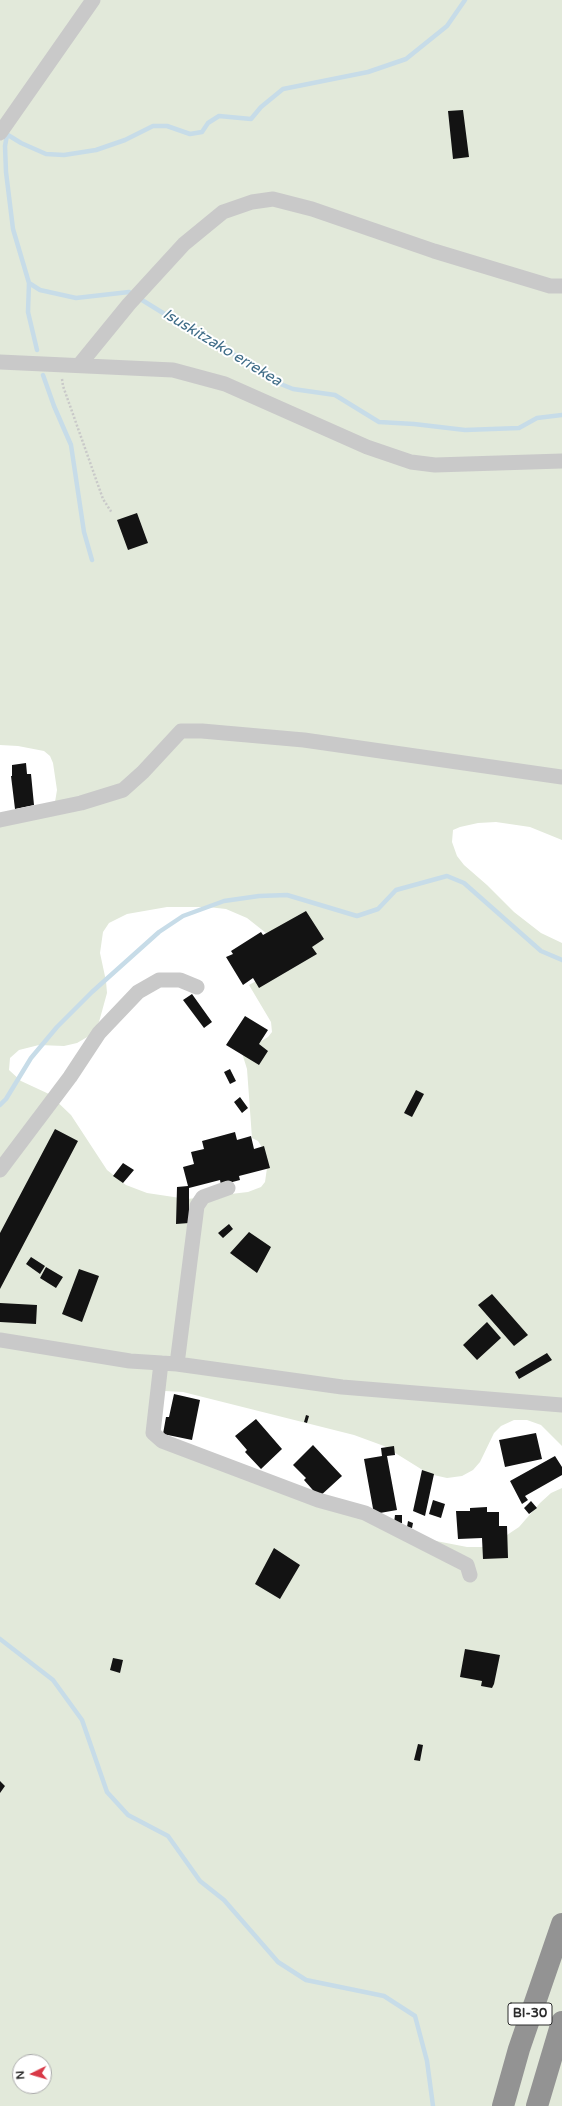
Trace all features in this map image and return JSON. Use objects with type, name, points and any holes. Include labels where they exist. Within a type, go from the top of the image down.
[{"type":"highway","name":"BI-30","points":[[503,2106],[521,2041],[562,1924]]},
{"type":"highway","name":"BI-30","points":[[536,2106],[562,2022]]},
{"type":"street","points":[[0,133],[93,0]]},
{"type":"street","points":[[80,364],[134,298],[184,244],[223,212],[252,202],[274,199],[312,209],[550,286],[562,286]]},
{"type":"street","points":[[0,362],[61,363],[173,370],[204,377],[225,384],[367,446],[411,462],[435,464],[562,462]]},
{"type":"street","points":[[0,820],[81,803],[123,790],[143,772],[181,732],[202,731],[304,740],[562,777]]},
{"type":"street","points":[[0,1170],[70,1077],[99,1033],[138,992],[159,980],[180,980],[197,987]]},
{"type":"street","points":[[177,1364],[197,1206],[203,1197],[228,1188]]},
{"type":"street","points":[[0,1340],[130,1361],[177,1364],[342,1387],[562,1405]]},
{"type":"street","points":[[161,1363],[153,1433],[162,1441],[318,1500],[365,1513],[467,1564],[470,1575]]},
{"type":"path","points":[[61,363],[63,386],[102,500],[112,513]]},
{"type":"green space","points":[[0,0],[562,0],[562,840],[530,827],[496,822],[478,823],[453,830],[452,842],[457,856],[464,865],[514,912],[541,933],[562,943],[562,1446],[541,1425],[527,1420],[514,1420],[501,1426],[494,1433],[480,1462],[473,1470],[462,1476],[447,1478],[429,1474],[384,1446],[354,1435],[183,1392],[165,1391],[160,1394],[160,1436],[431,1540],[467,1547],[489,1547],[519,1527],[551,1493],[562,1488],[562,2106],[0,2106],[0,822],[55,802],[57,790],[53,763],[50,756],[44,751],[18,746],[0,745]],"holes":[[[167,907],[208,907],[226,909],[247,918],[266,933],[284,929],[274,971],[249,985],[271,1022],[272,1032],[268,1037],[242,1053],[247,1069],[252,1138],[258,1141],[265,1152],[267,1168],[265,1182],[261,1187],[248,1192],[187,1199],[147,1193],[126,1185],[107,1170],[71,1115],[49,1094],[21,1081],[9,1070],[10,1058],[19,1050],[39,1045],[64,1046],[77,1043],[89,1036],[99,1022],[107,993],[100,953],[103,932],[109,923],[127,914]]]},
{"type":"building","points":[[463,110],[469,157],[453,159],[448,111]]},
{"type":"building","points":[[137,513],[148,543],[128,550],[117,520]]},
{"type":"building","points":[[26,763],[27,774],[31,774],[34,805],[15,809],[11,776],[12,765]]},
{"type":"building","points":[[306,911],[324,939],[312,947],[317,954],[259,988],[253,978],[243,985],[226,957],[233,954],[231,951],[261,932],[263,935]]},
{"type":"building","points":[[192,994],[212,1022],[204,1028],[183,1000]]},
{"type":"building","points":[[245,1016],[268,1030],[259,1044],[268,1051],[259,1065],[226,1045]]},
{"type":"building","points":[[230,1069],[236,1081],[230,1084],[224,1072]]},
{"type":"building","points":[[416,1090],[424,1094],[412,1117],[404,1113]]},
{"type":"building","points":[[240,1097],[248,1108],[242,1113],[234,1102]]},
{"type":"building","points":[[55,1129],[78,1141],[0,1289],[0,1233]]},
{"type":"building","points":[[235,1132],[237,1140],[251,1136],[254,1149],[264,1146],[270,1168],[239,1176],[240,1180],[221,1185],[220,1180],[189,1188],[189,1223],[176,1224],[177,1187],[188,1186],[183,1167],[194,1164],[191,1152],[204,1149],[202,1141]]},
{"type":"building","points":[[123,1163],[134,1170],[123,1183],[113,1176]]},
{"type":"building","points":[[229,1224],[233,1229],[223,1238],[218,1233]]},
{"type":"building","points":[[249,1232],[271,1247],[257,1273],[230,1253]]},
{"type":"building","points":[[31,1257],[45,1266],[40,1274],[26,1264]]},
{"type":"building","points":[[46,1267],[63,1277],[56,1288],[40,1278]]},
{"type":"building","points":[[79,1269],[99,1276],[82,1322],[62,1314]]},
{"type":"building","points":[[492,1294],[528,1335],[514,1346],[478,1305]]},
{"type":"building","points":[[0,1303],[37,1305],[36,1324],[0,1322]]},
{"type":"building","points":[[487,1322],[501,1338],[477,1360],[463,1345]]},
{"type":"building","points":[[547,1353],[552,1360],[519,1379],[515,1372]]},
{"type":"building","points":[[174,1394],[200,1400],[192,1440],[163,1434],[166,1417],[169,1417]]},
{"type":"building","points":[[306,1415],[309,1416],[307,1423],[304,1422]]},
{"type":"building","points":[[256,1419],[282,1449],[261,1469],[245,1452],[247,1450],[235,1436]]},
{"type":"building","points":[[536,1433],[542,1459],[505,1467],[499,1440]]},
{"type":"building","points":[[313,1445],[342,1476],[319,1497],[304,1480],[306,1478],[293,1465]]},
{"type":"building","points":[[394,1446],[395,1455],[387,1456],[397,1510],[374,1514],[364,1459],[382,1456],[381,1448]]},
{"type":"building","points":[[555,1456],[562,1467],[562,1475],[525,1496],[528,1500],[522,1504],[510,1481]]},
{"type":"building","points":[[422,1470],[434,1474],[425,1516],[413,1511]]},
{"type":"building","points":[[433,1500],[445,1504],[441,1518],[429,1514]]},
{"type":"building","points":[[531,1501],[537,1508],[529,1514],[524,1508]]},
{"type":"building","points":[[487,1507],[487,1512],[499,1512],[499,1526],[507,1526],[508,1558],[483,1559],[482,1538],[458,1539],[456,1511],[470,1511],[470,1508]]},
{"type":"building","points":[[395,1515],[402,1515],[402,1523],[394,1523]]},
{"type":"building","points":[[408,1521],[413,1523],[412,1528],[407,1527]]},
{"type":"building","points":[[274,1548],[300,1565],[280,1599],[255,1584]]},
{"type":"building","points":[[465,1649],[500,1655],[492,1688],[481,1686],[482,1681],[460,1677]]},
{"type":"building","points":[[113,1658],[123,1660],[120,1673],[110,1670]]},
{"type":"building","points":[[418,1744],[423,1745],[420,1761],[414,1760]]},
{"type":"building","points":[[0,1781],[5,1786],[0,1793]]},
{"type":"waterway","points":[[8,135],[21,143],[46,154],[64,155],[96,150],[125,140],[153,126],[167,126],[190,134],[202,132],[208,123],[219,116],[251,119],[261,107],[283,89],[368,72],[406,59],[447,26],[465,0]]},
{"type":"waterway","name":"Isuskitzako errekea","points":[[7,135],[5,146],[6,172],[13,229],[29,283],[40,290],[76,298],[129,292],[210,342],[252,364],[268,379],[293,389],[335,395],[379,422],[414,424],[465,430],[519,428],[537,418],[562,415]]},
{"type":"waterway","points":[[29,283],[28,312],[37,350]]},
{"type":"waterway","points":[[43,375],[54,406],[71,445],[84,532],[92,560]]},
{"type":"waterway","points":[[0,1105],[6,1099],[31,1058],[57,1027],[92,992],[159,932],[183,916],[224,901],[259,896],[287,895],[357,916],[378,909],[396,890],[447,876],[464,883],[541,951],[562,960]]},
{"type":"waterway","points":[[0,1639],[53,1680],[82,1720],[107,1792],[128,1815],[168,1836],[200,1881],[224,1900],[278,1962],[306,1980],[384,1996],[415,2016],[427,2061],[433,2106]]}]
